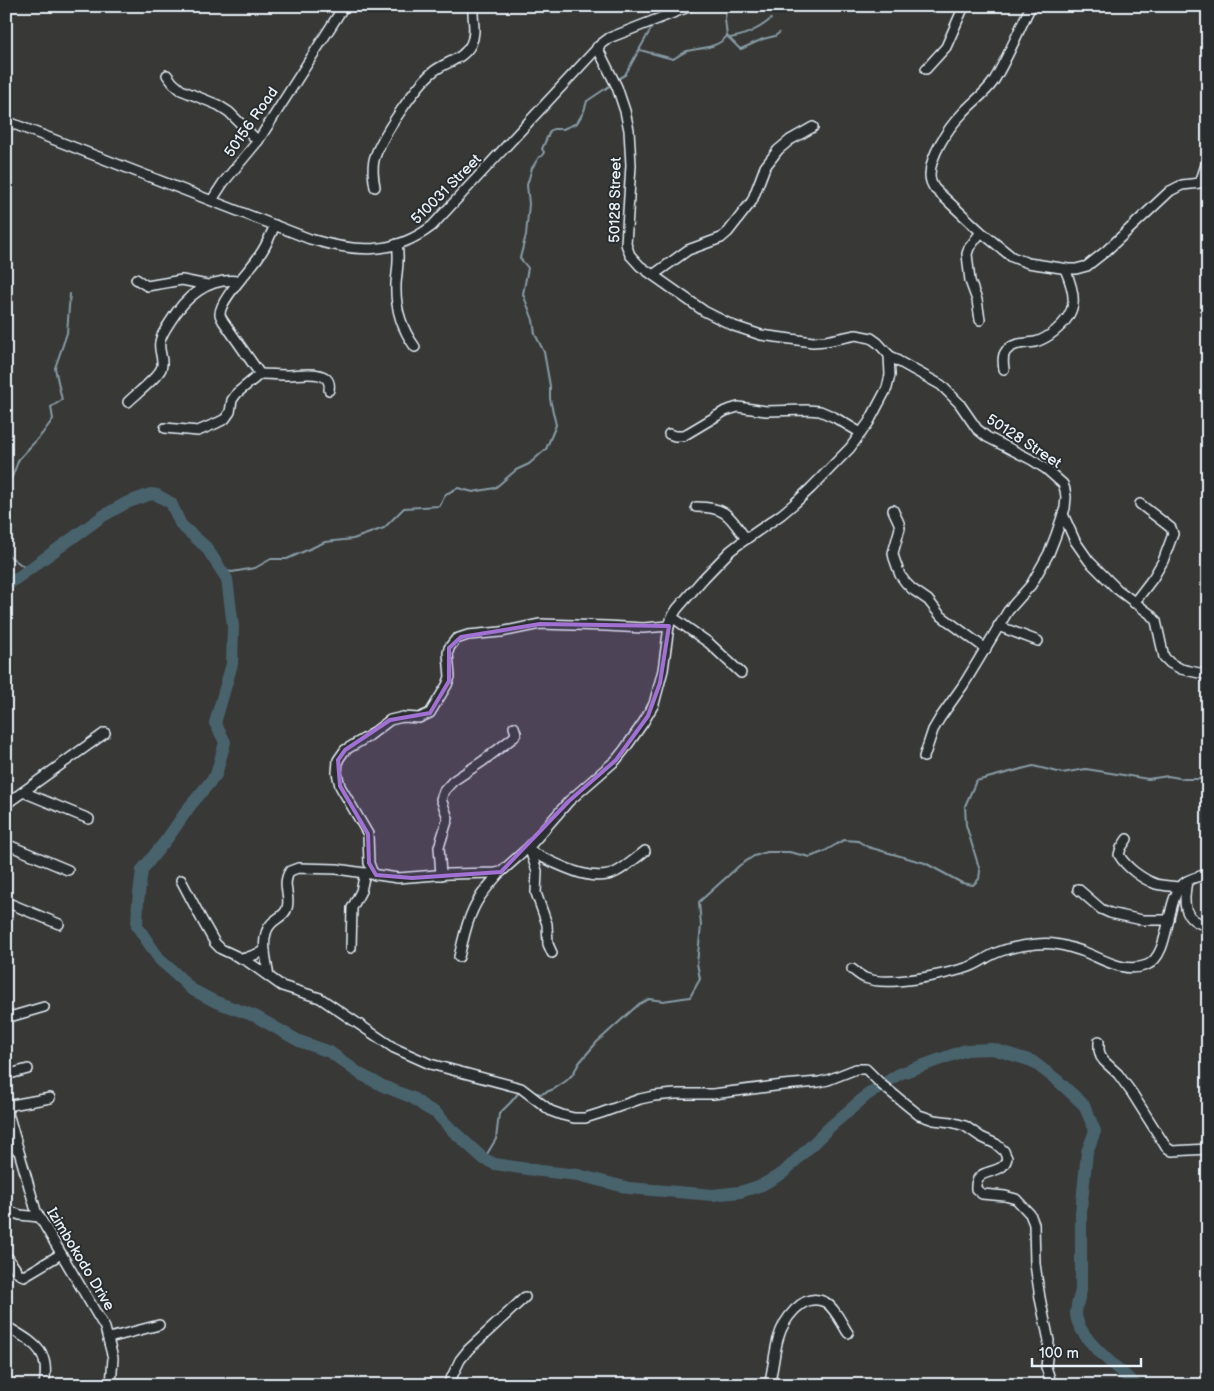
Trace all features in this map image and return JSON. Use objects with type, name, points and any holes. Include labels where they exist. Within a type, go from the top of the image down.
[{"type":"street","name":"50156 Road","points":[[212,200],[223,183],[258,141],[344,6]]},
{"type":"street","points":[[375,187],[373,170],[375,156],[400,113],[428,76],[441,65],[460,57],[471,46],[474,35],[474,6]]},
{"type":"street","name":"510031 Street","points":[[6,121],[310,239],[357,249],[378,248],[408,241],[419,236],[432,226],[597,48],[609,38],[691,6]]},
{"type":"street","points":[[926,69],[946,47],[964,6]]},
{"type":"street","points":[[1031,6],[991,84],[955,122],[938,149],[931,164],[930,174],[935,189],[1004,251],[1028,263],[1065,269],[1087,266],[1170,190],[1182,185],[1200,183],[1208,189]]},
{"type":"street","name":"50128 Street","points":[[597,48],[617,87],[629,130],[631,165],[625,236],[628,250],[634,260],[704,310],[720,320],[747,331],[813,342],[856,335],[878,343],[889,355],[911,369],[941,384],[959,404],[977,429],[987,437],[1032,460],[1058,478],[1063,484],[1065,490],[1063,514],[1049,553],[1031,585],[1014,603],[998,626],[964,684],[940,718],[933,730],[924,757]]},
{"type":"street","points":[[168,75],[181,90],[218,105],[229,112],[258,141]]},
{"type":"street","points":[[653,275],[688,250],[721,238],[728,232],[752,201],[765,167],[778,150],[790,140],[813,127]]},
{"type":"street","points":[[1200,183],[1208,159]]},
{"type":"street","points":[[260,374],[220,314],[229,295],[260,255],[275,225]]},
{"type":"street","points":[[980,320],[977,300],[970,281],[967,254],[969,248],[981,232]]},
{"type":"street","points":[[397,244],[399,256],[396,286],[398,311],[404,330],[414,347]]},
{"type":"street","points":[[1004,369],[1003,357],[1008,349],[1044,338],[1058,328],[1070,313],[1073,298],[1065,269]]},
{"type":"street","points":[[136,279],[147,286],[182,280],[207,285]]},
{"type":"street","points":[[128,402],[160,370],[162,361],[160,342],[165,329],[175,313],[187,299],[207,285],[224,281],[239,281]]},
{"type":"street","points":[[459,957],[464,932],[480,896],[501,872],[530,850],[569,801],[616,760],[644,724],[657,694],[671,621],[682,602],[735,547],[782,514],[811,488],[850,448],[862,433],[887,388],[890,375],[889,355]]},
{"type":"street","points":[[165,428],[198,431],[217,423],[230,412],[232,400],[237,393],[260,374],[318,374],[330,383],[329,390]]},
{"type":"street","points":[[669,434],[683,436],[725,411],[738,407],[766,411],[820,411],[862,433]]},
{"type":"street","points":[[1134,603],[1163,561],[1173,534],[1171,528],[1140,504]]},
{"type":"street","points":[[696,507],[708,507],[722,511],[729,516],[746,539]]},
{"type":"street","points":[[893,510],[900,528],[893,553],[900,575],[912,589],[928,600],[940,615],[986,649]]},
{"type":"street","points":[[1063,514],[1075,541],[1089,561],[1117,589],[1150,614],[1156,621],[1164,657],[1181,669],[1208,675]]},
{"type":"street","points":[[376,875],[369,863],[368,834],[340,786],[337,773],[338,760],[345,750],[369,736],[390,720],[403,717],[419,718],[430,713],[450,677],[448,653],[449,648],[456,639],[468,635],[501,632],[540,624],[643,628],[671,621],[709,643],[741,673]]},
{"type":"street","points":[[998,626],[1038,641]]},
{"type":"street","points":[[441,875],[439,847],[448,818],[441,799],[444,791],[453,781],[514,737],[516,733],[514,727]]},
{"type":"street","points":[[6,804],[105,733]]},
{"type":"street","points":[[23,792],[89,819]]},
{"type":"street","points":[[1127,840],[1121,848],[1119,855],[1123,862],[1142,877],[1156,884],[1180,887]]},
{"type":"street","points":[[6,844],[68,870]]},
{"type":"street","points":[[530,850],[574,871],[596,876],[616,872],[645,851]]},
{"type":"street","points":[[530,850],[536,871],[536,893],[547,924],[548,944],[552,953]]},
{"type":"street","points":[[269,977],[265,938],[269,927],[284,914],[287,908],[285,885],[290,871],[298,868],[337,869],[398,878],[501,872]]},
{"type":"street","points":[[351,948],[352,908],[360,892],[365,873]]},
{"type":"street","points":[[852,969],[864,978],[877,981],[903,980],[967,968],[997,953],[1036,944],[1054,943],[1115,966],[1131,967],[1146,965],[1159,955],[1180,887],[1187,881],[1208,874]]},
{"type":"street","points":[[181,880],[215,943],[228,954],[243,959],[282,986],[320,998],[394,1048],[408,1055],[430,1064],[521,1088],[551,1111],[562,1116],[585,1118],[654,1096],[713,1094],[819,1082],[856,1069],[866,1069],[882,1085],[919,1115],[965,1126],[996,1144],[1004,1151],[1007,1158],[1005,1164],[1000,1168],[984,1173],[979,1177],[976,1189],[982,1194],[1016,1199],[1024,1206],[1034,1224],[1035,1264],[1049,1341],[1046,1368],[1052,1385]]},
{"type":"street","points":[[1187,881],[1184,901],[1188,914],[1195,922],[1208,926]]},
{"type":"street","points":[[1078,890],[1100,909],[1110,914],[1142,920],[1169,920]]},
{"type":"street","points":[[6,902],[59,924]]},
{"type":"street","points":[[243,959],[265,951]]},
{"type":"street","points":[[6,1018],[44,1007]]},
{"type":"street","points":[[1099,1041],[1101,1057],[1118,1074],[1132,1093],[1166,1147],[1172,1151],[1208,1149]]},
{"type":"street","points":[[6,1075],[28,1069]]},
{"type":"street","points":[[6,1106],[50,1098]]},
{"type":"street","name":"Izimbokodo Drive","points":[[6,1106],[31,1197],[39,1217],[101,1319],[109,1338],[113,1358],[110,1385]]},
{"type":"street","points":[[6,1147],[18,1150]]},
{"type":"street","points":[[6,1210],[20,1215],[39,1217]]},
{"type":"street","points":[[6,1255],[18,1274],[24,1276],[61,1254]]},
{"type":"street","points":[[448,1385],[460,1360],[468,1350],[525,1297]]},
{"type":"street","points":[[769,1385],[778,1339],[783,1325],[796,1308],[803,1303],[810,1300],[818,1300],[830,1306],[848,1334]]},
{"type":"street","points":[[109,1338],[159,1325]]},
{"type":"street","points":[[6,1326],[35,1346],[44,1356],[46,1368],[44,1385]]},
{"type":"highlighted area","points":[[540,624],[669,626],[660,683],[648,716],[616,760],[569,801],[501,872],[412,878],[376,875],[369,863],[368,834],[340,786],[338,760],[345,750],[390,720],[430,713],[449,681],[449,648],[461,637]]},
{"type":"waterway","points":[[640,50],[673,59],[687,51],[719,43],[727,36],[726,11]]},
{"type":"waterway","points":[[730,38],[752,32],[771,19]]},
{"type":"waterway","points":[[618,79],[625,75],[652,27]]},
{"type":"waterway","points":[[727,36],[741,49],[779,33]]},
{"type":"waterway","points":[[220,570],[232,572],[255,568],[271,559],[287,559],[325,542],[353,539],[384,528],[404,508],[439,506],[446,494],[458,488],[473,492],[495,488],[516,470],[529,464],[546,449],[556,425],[550,399],[550,386],[544,352],[535,334],[533,320],[523,294],[528,268],[520,258],[526,235],[529,204],[527,185],[532,168],[544,152],[542,149],[550,131],[553,129],[563,129],[577,123],[587,101],[611,85]]},
{"type":"waterway","points":[[6,486],[12,477],[19,459],[53,419],[51,407],[62,400],[55,368],[67,333],[70,294]]},
{"type":"waterway","points":[[6,586],[103,516],[126,503],[151,494],[157,495],[171,503],[181,525],[206,547],[227,579],[233,626],[232,664],[215,723],[225,742],[216,775],[142,870],[138,902],[137,926],[160,960],[191,989],[216,1002],[255,1016],[299,1041],[330,1052],[360,1074],[413,1098],[436,1113],[484,1159],[495,1164],[578,1175],[629,1188],[713,1195],[740,1192],[762,1185],[783,1173],[831,1126],[867,1095],[899,1074],[966,1050],[993,1049],[1032,1061],[1057,1080],[1084,1105],[1095,1131],[1087,1152],[1081,1212],[1081,1291],[1076,1314],[1078,1324],[1091,1343],[1136,1385]]},
{"type":"waterway","points":[[6,552],[28,570]]},
{"type":"waterway","points":[[533,1092],[541,1094],[554,1089],[566,1081],[597,1042],[639,1004],[649,999],[663,1001],[690,997],[700,979],[697,963],[701,926],[699,902],[740,865],[754,856],[767,852],[789,852],[810,857],[844,840],[858,841],[868,847],[925,863],[962,883],[973,885],[979,879],[980,871],[966,825],[965,806],[976,781],[1033,766],[1062,773],[1086,769],[1148,779],[1168,776],[1199,779],[1208,776]]},
{"type":"waterway","points":[[484,1159],[496,1139],[499,1114],[520,1091]]}]
